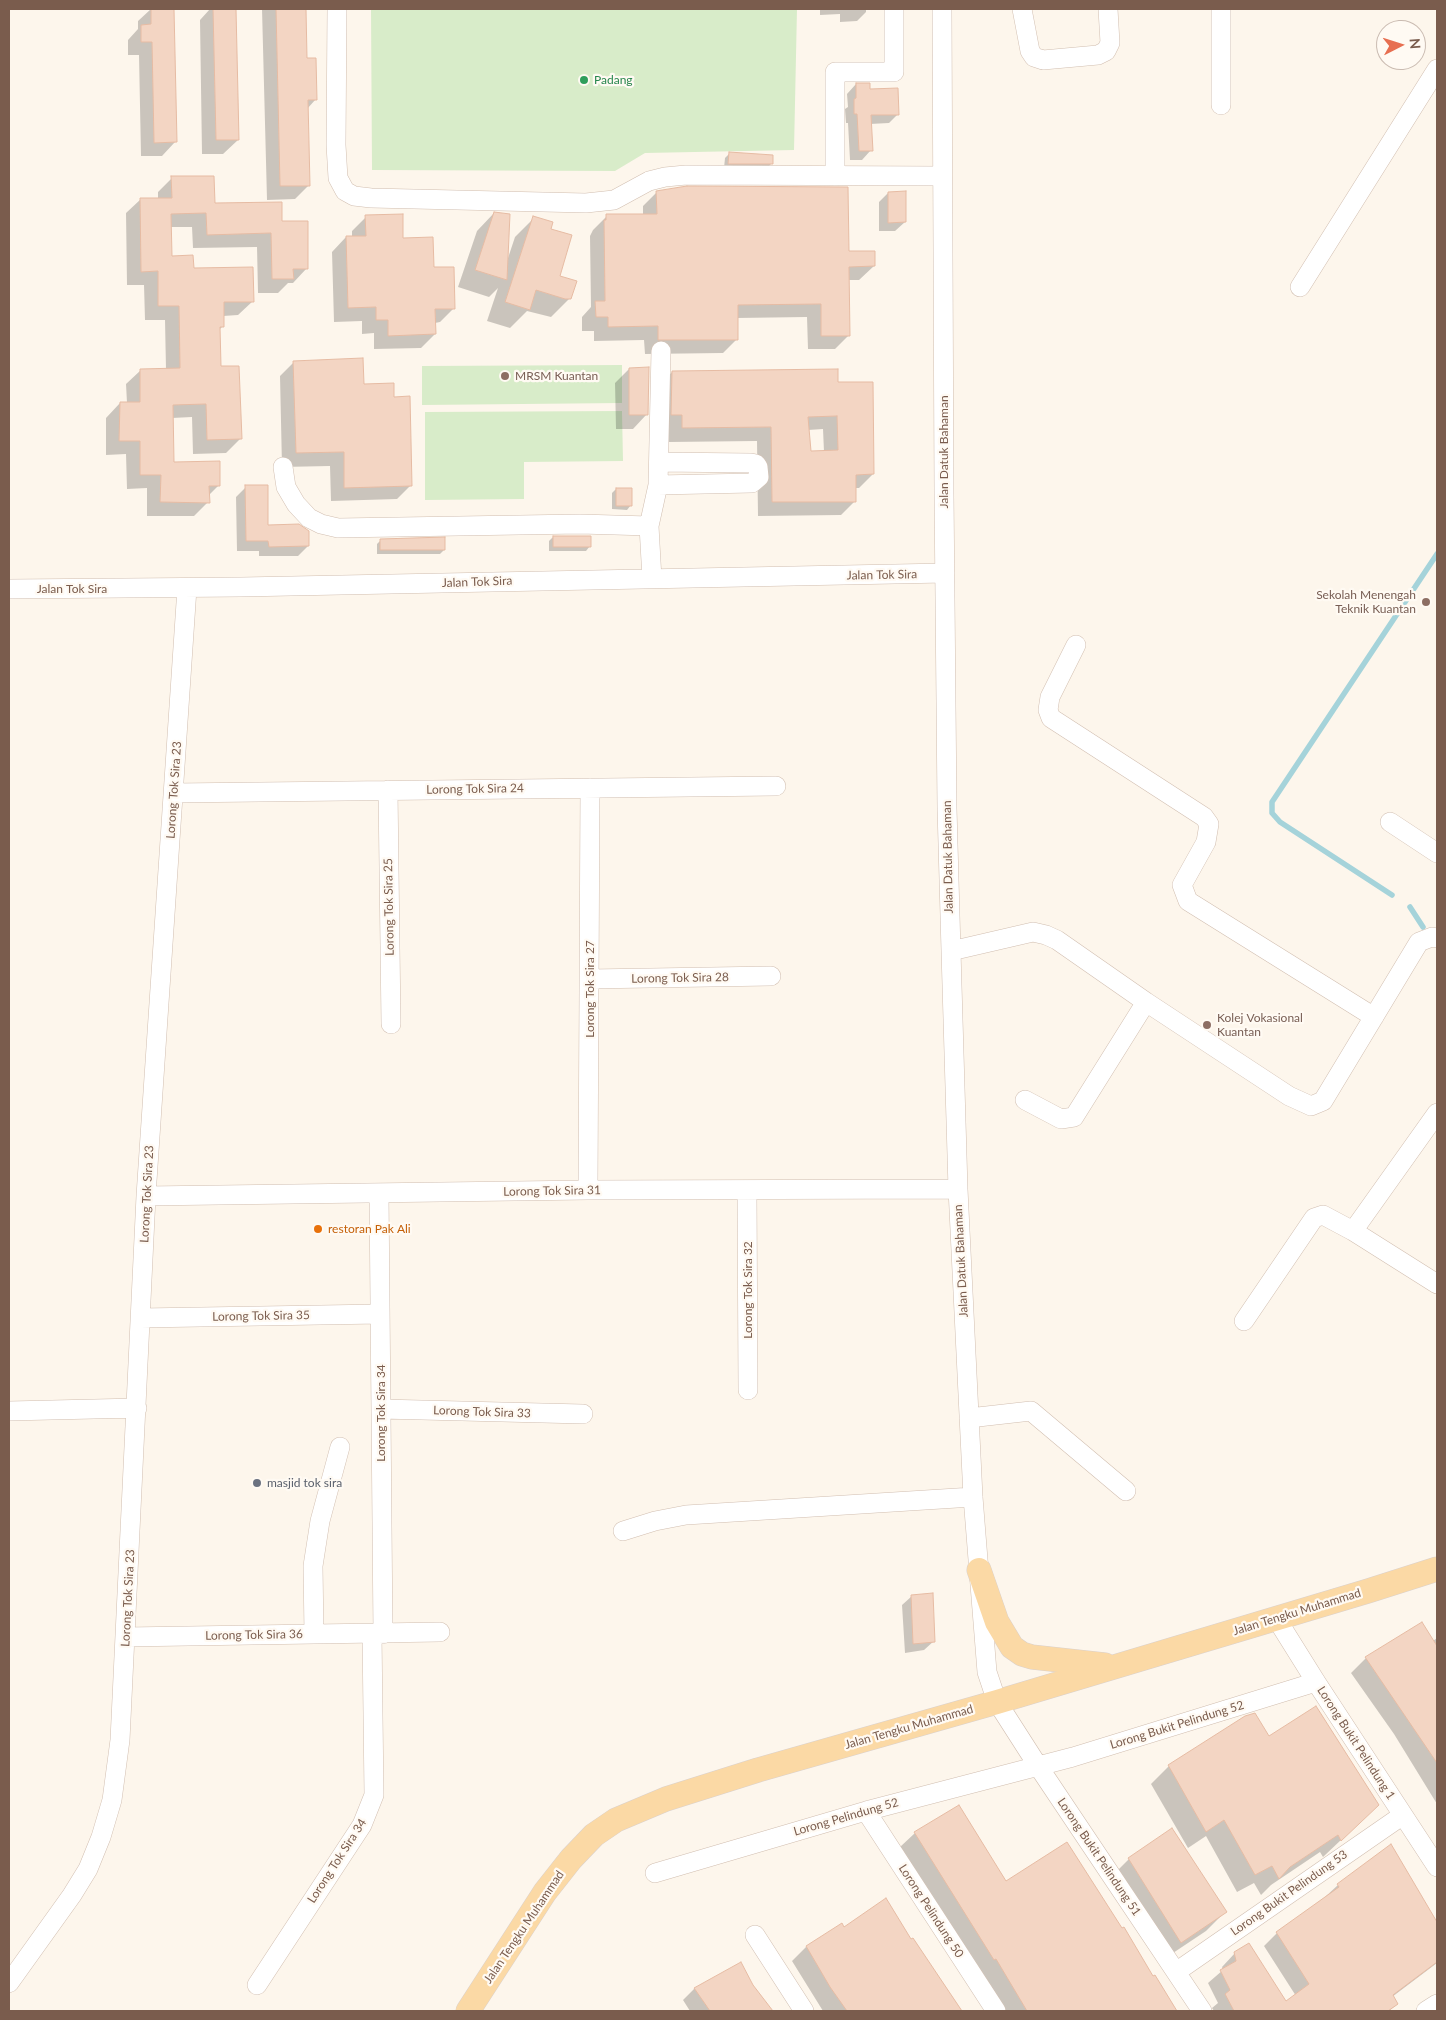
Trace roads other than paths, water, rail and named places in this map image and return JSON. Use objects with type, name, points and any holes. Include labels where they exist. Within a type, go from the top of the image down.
[{"type":"main road","name":"Jalan Tengku Muhammad","points":[[468,2011],[560,1872],[594,1835],[616,1820],[666,1800],[758,1770],[997,1702],[1437,1568]]},
{"type":"main road","points":[[979,1570],[997,1622],[1012,1647],[1022,1654],[1032,1657],[1116,1666]]},
{"type":"street","points":[[336,9],[336,145],[338,178],[345,191],[354,196],[586,203],[614,200],[649,180],[664,177],[942,176]]},
{"type":"street","points":[[835,176],[835,72],[894,72],[894,9]]},
{"type":"street","name":"Jalan Datuk Bahaman","points":[[942,9],[945,573],[951,951],[958,1188],[972,1497],[987,1672],[997,1702]]},
{"type":"street","points":[[1022,9],[1030,51],[1034,57],[1043,60],[1098,55],[1106,51],[1110,43],[1108,9]]},
{"type":"street","points":[[1221,9],[1221,105]]},
{"type":"street","points":[[1300,287],[1437,69]]},
{"type":"street","points":[[652,579],[649,526],[658,485],[661,351]]},
{"type":"street","points":[[658,485],[752,483],[759,477],[758,467],[756,464],[751,463],[659,462]]},
{"type":"street","points":[[282,466],[286,487],[296,504],[309,518],[321,524],[338,528],[580,524],[649,526]]},
{"type":"street","name":"Jalan Tok Sira","points":[[9,589],[187,588],[945,573]]},
{"type":"street","name":"Lorong Tok Sira 23","points":[[9,1983],[72,1895],[88,1869],[101,1837],[112,1800],[120,1740],[146,1196],[187,588]]},
{"type":"street","points":[[1076,645],[1050,697],[1048,710],[1051,718],[1204,817],[1209,824],[1206,842],[1182,884],[1188,901],[1374,1017]]},
{"type":"street","name":"Lorong Tok Sira 24","points":[[174,793],[776,786]]},
{"type":"street","name":"Lorong Tok Sira 27","points":[[588,1190],[590,788]]},
{"type":"street","name":"Lorong Tok Sira 25","points":[[388,790],[391,1024]]},
{"type":"street","points":[[1390,822],[1437,852]]},
{"type":"street","points":[[951,951],[1033,932],[1046,935],[1057,940],[1146,1002],[1289,1096],[1311,1106],[1323,1101],[1419,942],[1432,936],[1437,938]]},
{"type":"street","name":"Lorong Tok Sira 28","points":[[590,980],[771,976]]},
{"type":"street","points":[[1025,1100],[1061,1119],[1074,1117],[1146,1002]]},
{"type":"street","points":[[1352,1231],[1437,1113]]},
{"type":"street","name":"Lorong Tok Sira 31","points":[[146,1196],[588,1190],[958,1188]]},
{"type":"street","name":"Lorong Tok Sira 32","points":[[747,1190],[748,1390]]},
{"type":"street","name":"Lorong Tok Sira 34","points":[[257,1985],[362,1826],[374,1795],[381,1409],[379,1193]]},
{"type":"street","points":[[1244,1321],[1314,1218],[1323,1215],[1437,1284]]},
{"type":"street","name":"Lorong Tok Sira 35","points":[[141,1318],[380,1314]]},
{"type":"street","points":[[9,1411],[137,1408]]},
{"type":"street","name":"Lorong Tok Sira 33","points":[[381,1409],[583,1414]]},
{"type":"street","points":[[969,1418],[1031,1412],[1126,1491]]},
{"type":"street","points":[[314,1634],[313,1566],[320,1521],[340,1447]]},
{"type":"street","points":[[623,1531],[655,1521],[686,1515],[972,1497]]},
{"type":"street","name":"Lorong Bukit Pelindung 1","points":[[1276,1618],[1437,1867]]},
{"type":"street","name":"Lorong Tok Sira 36","points":[[126,1637],[440,1632]]},
{"type":"street","name":"Lorong Bukit Pelindung 52","points":[[1038,1766],[1074,1757],[1316,1682]]},
{"type":"street","name":"Lorong Bukit Pelindung 51","points":[[997,1702],[1202,2011]]},
{"type":"street","name":"Lorong Pelindung 52","points":[[655,1873],[866,1810],[1038,1766]]},
{"type":"street","name":"Lorong Pelindung 50","points":[[866,1810],[996,2011]]},
{"type":"street","name":"Lorong Bukit Pelindung 53","points":[[1176,1972],[1403,1815]]},
{"type":"street","points":[[755,1935],[804,2011]]},
{"type":"street","points":[[1426,2011],[1437,2004]]},
{"type":"waterway","points":[[1392,895],[1280,822],[1272,813],[1272,802],[1437,554]]},
{"type":"waterway","points":[[1410,907],[1423,927]]},
{"type":"place","name":"Padang","points":[[584,80]]},
{"type":"place","name":"MRSM Kuantan","points":[[505,376]]},
{"type":"place","name":"Sekolah Menengah Teknik Kuantan","points":[[1426,602]]},
{"type":"place","name":"Kolej Vokasional Kuantan","points":[[1207,1025]]},
{"type":"place","name":"restoran Pak Ali","points":[[318,1229]]},
{"type":"place","name":"masjid tok sira","points":[[257,1483]]}]
